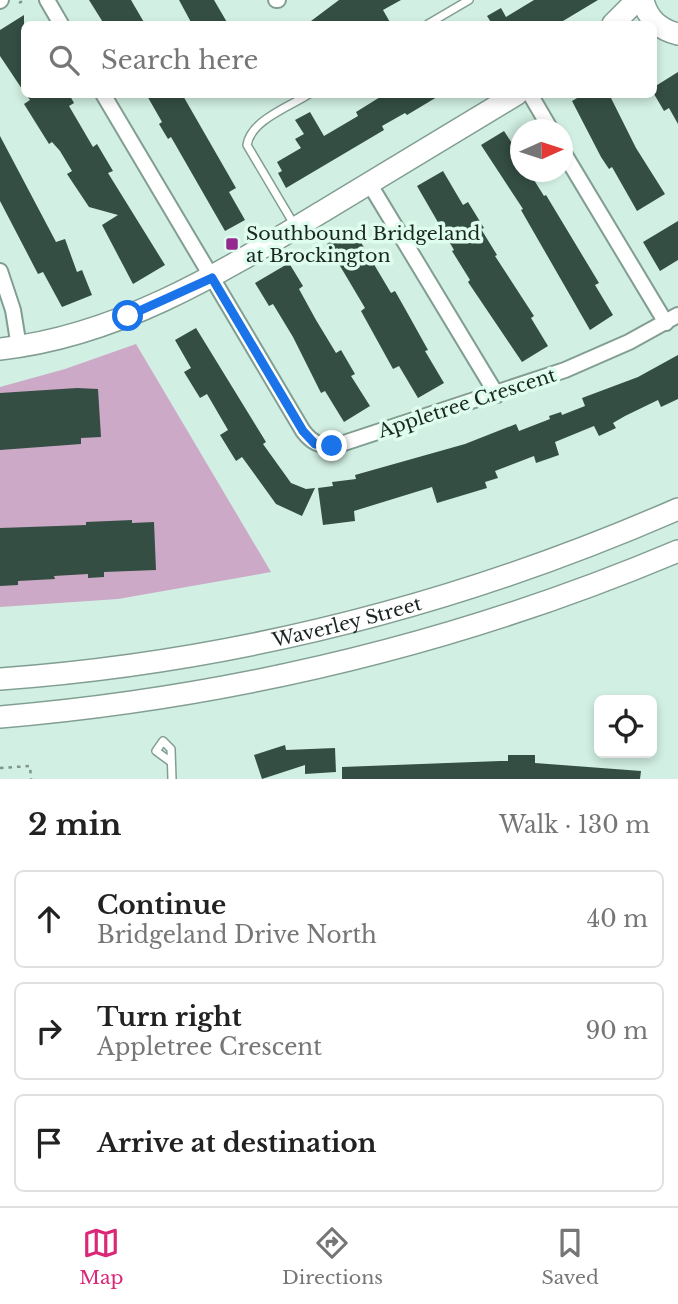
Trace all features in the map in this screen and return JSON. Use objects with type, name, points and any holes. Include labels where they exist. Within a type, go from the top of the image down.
[{"type":"main road","points":[[615,21],[637,0]]},
{"type":"main road","points":[[643,0],[653,21]]},
{"type":"main road","points":[[10,348],[49,341],[128,316],[212,278],[510,98]]},
{"type":"main road","name":"Waverley Street","points":[[0,679],[181,657],[370,618],[528,569],[678,509]]},
{"type":"main road","name":"Waverley Street","points":[[0,717],[159,700],[354,662],[542,605],[678,551]]},
{"type":"street","points":[[47,0],[59,21]]},
{"type":"street","points":[[105,98],[212,278]]},
{"type":"street","points":[[532,98],[545,119]]},
{"type":"street","points":[[573,167],[672,319]]},
{"type":"street","points":[[369,183],[497,395]]},
{"type":"street","points":[[0,271],[13,310],[10,348]]},
{"type":"street","name":"Appletree Crescent","points":[[212,278],[303,431],[315,444],[323,446],[344,443],[497,395],[578,364],[672,319]]},
{"type":"lane","points":[[433,21],[469,0]]},
{"type":"lane","points":[[296,227],[247,145],[249,134],[257,125],[302,98]]},
{"type":"lane","points":[[171,762],[172,779]]},
{"type":"path","points":[[19,3],[24,0]]},
{"type":"path","points":[[0,768],[30,766],[31,779]]},
{"type":"shaded area","points":[[136,344],[271,572],[118,599],[0,607],[0,387],[65,369]]},
{"type":"building","points":[[89,0],[131,0],[143,21],[102,21]]},
{"type":"building","points":[[179,0],[214,0],[226,21],[190,21]]},
{"type":"building","points":[[339,0],[401,0],[383,10],[389,21],[311,21]]},
{"type":"building","points":[[534,0],[598,0],[563,21],[490,21],[487,16],[501,8],[506,17]]},
{"type":"building","points":[[24,15],[24,21],[21,21],[21,88],[0,56],[0,30]]},
{"type":"building","points":[[678,72],[678,124],[669,108],[664,111],[656,98],[657,85]]},
{"type":"building","points":[[29,98],[71,98],[74,103],[69,106],[93,147],[97,144],[113,171],[108,173],[165,265],[133,284],[102,225],[118,215],[89,207],[67,174],[72,171],[60,151],[52,142],[49,144],[24,104],[30,100]]},
{"type":"building","points":[[148,98],[184,98],[236,188],[229,192],[245,220],[225,231],[171,137],[168,139],[159,124],[162,122]]},
{"type":"building","points":[[379,98],[435,98],[382,126],[384,130],[286,188],[278,173],[282,171],[277,162],[301,148],[295,139],[304,134],[295,120],[310,112],[324,136],[358,116],[356,112]]},
{"type":"building","points":[[577,98],[611,98],[636,148],[665,194],[637,211],[612,167],[609,169],[601,157],[572,101]]},
{"type":"building","points":[[504,131],[510,140],[510,182],[535,182],[544,196],[546,195],[599,283],[595,285],[613,315],[590,330],[521,210],[523,209],[481,145]]},
{"type":"building","points":[[0,136],[56,242],[65,239],[77,272],[82,270],[92,295],[62,307],[43,272],[38,274],[0,201]]},
{"type":"building","points":[[443,171],[463,205],[468,202],[484,228],[481,229],[497,255],[495,256],[534,316],[531,318],[548,346],[522,362],[468,282],[470,280],[417,186]]},
{"type":"building","points":[[678,221],[678,260],[660,271],[643,242]]},
{"type":"building","points":[[353,229],[391,293],[395,291],[444,383],[418,398],[399,366],[393,369],[361,311],[365,308],[327,244]]},
{"type":"building","points":[[289,263],[303,286],[299,289],[316,320],[336,353],[341,350],[355,374],[351,376],[370,406],[344,422],[325,391],[321,393],[273,304],[269,306],[255,283]]},
{"type":"building","points":[[196,328],[266,442],[263,444],[291,483],[306,489],[315,488],[302,516],[276,504],[242,457],[236,461],[220,435],[228,430],[207,394],[200,398],[184,372],[191,368],[175,340]]},
{"type":"building","points":[[678,355],[678,399],[661,407],[658,400],[613,423],[616,428],[599,436],[594,426],[555,442],[559,455],[536,463],[534,456],[495,471],[498,478],[485,482],[487,488],[437,503],[432,487],[354,511],[355,521],[323,525],[318,488],[333,486],[332,482],[356,479],[355,475],[465,444],[516,424],[519,431],[550,419],[549,416],[561,412],[562,415],[585,406],[582,398],[638,377]]},
{"type":"building","points":[[98,389],[101,437],[81,438],[81,444],[0,450],[0,393]]},
{"type":"building","points":[[132,520],[132,523],[154,522],[156,570],[104,572],[104,577],[88,578],[88,574],[54,576],[55,579],[18,581],[18,585],[0,586],[0,528],[86,525],[86,522]]},
{"type":"building","points":[[285,745],[286,750],[335,748],[336,772],[305,774],[305,765],[262,779],[254,755]]},
{"type":"building","points":[[508,755],[535,755],[535,763],[641,771],[640,779],[342,779],[342,767],[508,761]]},
{"type":"place","name":"Southbound Bridgeland at Brockington","points":[[232,244]]},
{"type":"route","points":[[128,316],[212,278],[303,431],[315,444],[332,446]]}]
